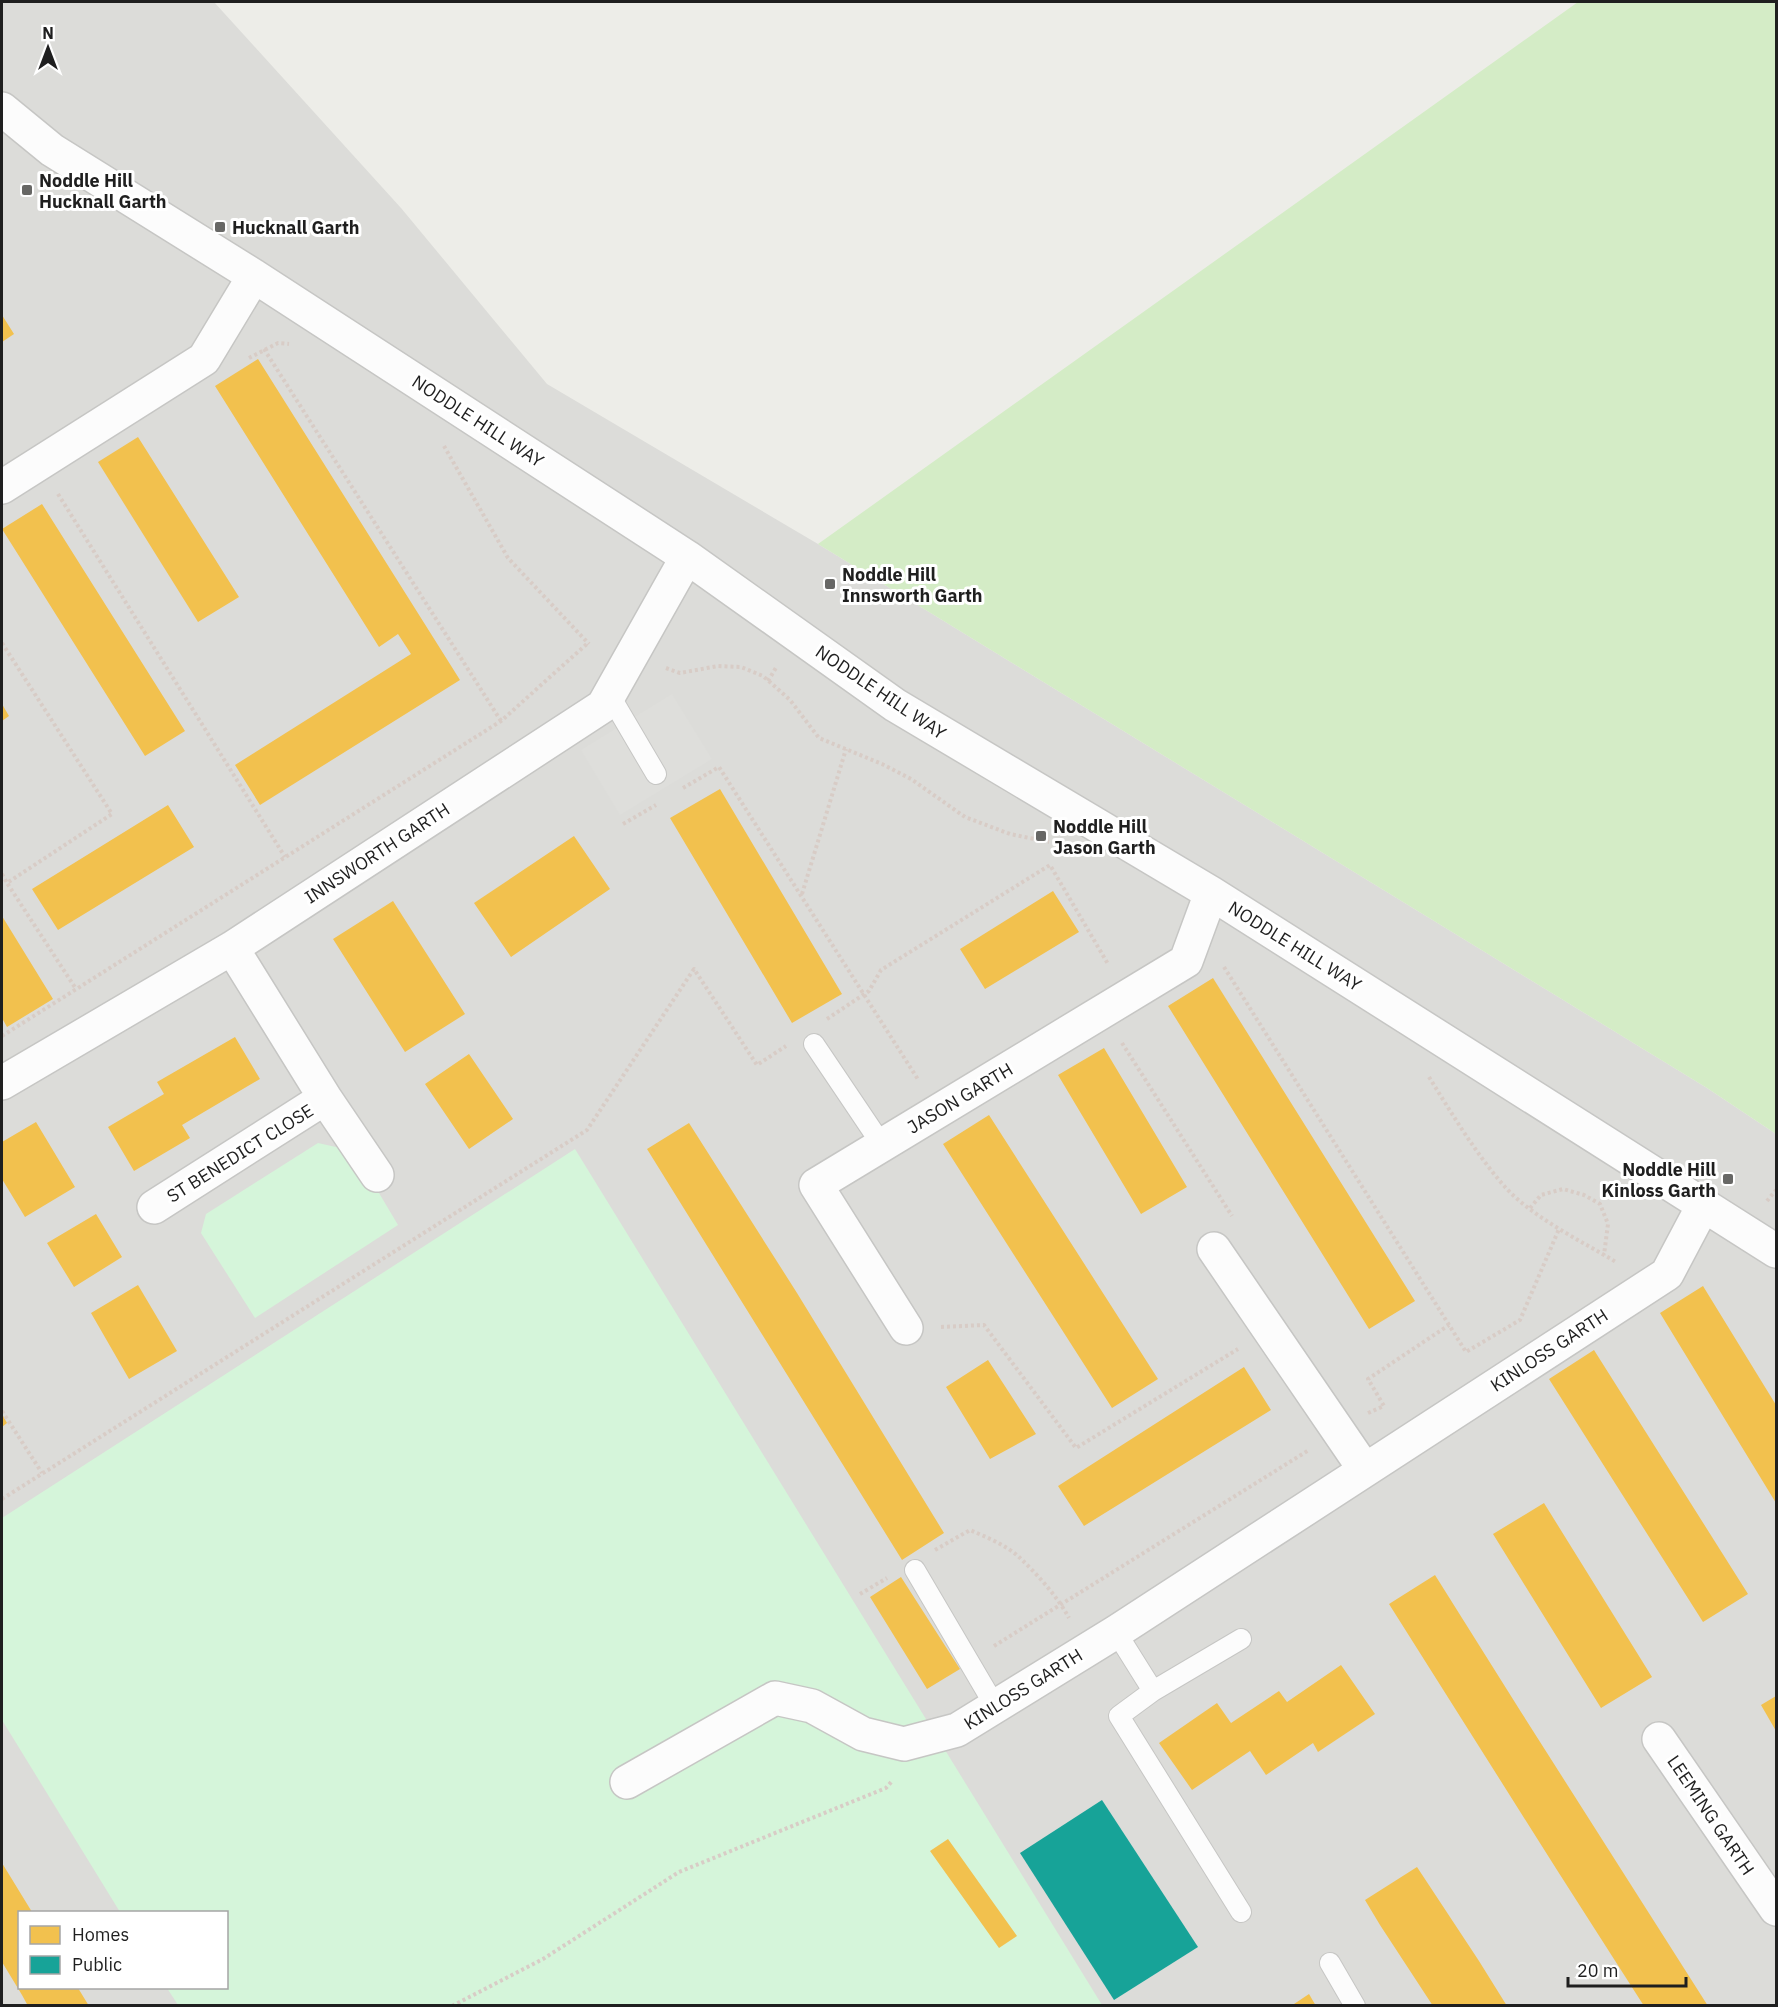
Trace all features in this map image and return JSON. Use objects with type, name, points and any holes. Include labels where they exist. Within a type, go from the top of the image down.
[{"type":"street","name":"NODDLE HILL WAY","points":[[2,109],[52,150],[254,276],[687,558],[895,705],[1211,893],[1776,1251]]},
{"type":"street","points":[[2,487],[204,359],[254,276]]},
{"type":"street","name":"INNSWORTH GARTH","points":[[2,1083],[232,948],[603,706],[687,558]]},
{"type":"street","name":"JASON GARTH","points":[[906,1328],[816,1185],[1186,961],[1211,893]]},
{"type":"street","name":"ST BENEDICT CLOSE","points":[[232,948],[377,1175]]},
{"type":"street","name":"ST BENEDICT CLOSE","points":[[154,1207],[326,1098]]},
{"type":"street","name":"KINLOSS GARTH","points":[[627,1782],[775,1698],[812,1706],[862,1734],[904,1744],[957,1730],[1116,1632],[1667,1274],[1704,1204]]},
{"type":"street","points":[[1214,1249],[1365,1470]]},
{"type":"street","name":"LEEMING GARTH","points":[[1659,1739],[1772,1894]]},
{"type":"lane","points":[[621,673],[656,774]]},
{"type":"lane","points":[[805,1042],[882,1145]]},
{"type":"lane","points":[[915,1570],[995,1706]]},
{"type":"lane","points":[[1116,1632],[1153,1691]]},
{"type":"lane","points":[[1241,1639],[1153,1691],[1119,1716],[1241,1912]]},
{"type":"lane","points":[[1330,1963],[1355,2006]]},
{"type":"path","points":[[245,361],[278,342],[298,346]]},
{"type":"path","points":[[264,349],[501,721]]},
{"type":"path","points":[[440,438],[508,558],[588,643],[621,673],[680,674],[718,666],[741,667],[763,676],[790,700],[819,738],[911,779],[965,817],[1010,834],[1067,845],[1090,821]]},
{"type":"path","points":[[39,464],[285,857]]},
{"type":"path","points":[[2,643],[112,814],[7,883]]},
{"type":"path","points":[[2,1036],[501,721],[588,643]]},
{"type":"path","points":[[802,894],[846,749]]},
{"type":"path","points":[[681,790],[719,766],[938,1111]]},
{"type":"path","points":[[623,824],[661,801]]},
{"type":"path","points":[[825,1021],[869,991],[881,970],[1050,865],[1128,997]]},
{"type":"path","points":[[2,874],[76,989]]},
{"type":"path","points":[[1195,938],[1216,956],[1466,1353],[1520,1320],[1559,1229]]},
{"type":"path","points":[[2,1499],[587,1130],[694,969],[757,1065],[805,1042]]},
{"type":"path","points":[[1418,1023],[1414,1052],[1456,1121],[1506,1188],[1559,1229],[1654,1282]]},
{"type":"path","points":[[1530,1208],[1541,1195],[1563,1189],[1584,1195],[1600,1204],[1608,1224],[1604,1255]]},
{"type":"path","points":[[906,1328],[984,1325],[1076,1448],[1269,1330]]},
{"type":"path","points":[[970,1661],[1338,1432],[1359,1416],[1384,1406],[1368,1379],[1449,1325]]},
{"type":"path","points":[[2,1412],[42,1473]]},
{"type":"path","points":[[930,1553],[970,1530],[1018,1556],[1062,1604],[1088,1649]]},
{"type":"path","points":[[860,1594],[890,1576]]},
{"type":"path","points":[[452,2006],[543,1959],[679,1872],[886,1788],[903,1768],[904,1744]]},
{"type":"shaded area","points":[[2,2],[214,2],[401,208],[547,384],[818,544],[1707,1088],[1776,1134],[1776,2005],[2,2006]]},
{"type":"shaded area","points":[[672,694],[712,759],[620,815],[581,750]]},
{"type":"green space","points":[[1578,2],[1776,2],[1776,1134],[1707,1088],[818,544]]},
{"type":"green space","points":[[318,1143],[354,1151],[398,1225],[255,1318],[201,1233],[206,1214]]},
{"type":"green space","points":[[575,1149],[1102,2005],[178,2005],[168,1989],[228,1989],[228,1911],[119,1911],[2,1720],[2,1518]]},
{"type":"building: Homes","points":[[2,315],[14,334],[2,342]]},
{"type":"building: Homes","points":[[258,359],[460,680],[260,805],[235,765],[411,654],[398,634],[379,647],[215,386]]},
{"type":"building: Homes","points":[[138,437],[239,597],[198,622],[98,462]]},
{"type":"building: Homes","points":[[42,504],[185,731],[145,756],[2,529]]},
{"type":"building: Homes","points":[[2,704],[9,716],[2,721]]},
{"type":"building: Homes","points":[[720,789],[842,994],[792,1023],[670,818]]},
{"type":"building: Homes","points":[[168,805],[194,847],[58,930],[32,889]]},
{"type":"building: Homes","points":[[574,836],[610,889],[511,957],[474,903]]},
{"type":"building: Homes","points":[[1053,891],[1079,932],[985,989],[960,949]]},
{"type":"building: Homes","points":[[393,901],[465,1014],[405,1052],[333,939]]},
{"type":"building: Homes","points":[[2,916],[53,999],[7,1027],[2,1018]]},
{"type":"building: Homes","points":[[1213,978],[1415,1301],[1369,1329],[1168,1006]]},
{"type":"building: Homes","points":[[235,1037],[260,1079],[182,1125],[190,1138],[134,1171],[108,1127],[164,1094],[157,1082]]},
{"type":"building: Homes","points":[[1104,1048],[1187,1187],[1141,1214],[1058,1075]]},
{"type":"building: Homes","points":[[469,1054],[513,1119],[469,1149],[425,1084]]},
{"type":"building: Homes","points":[[989,1115],[1158,1379],[1112,1408],[943,1144]]},
{"type":"building: Homes","points":[[36,1122],[75,1187],[25,1217],[2,1179],[2,1142]]},
{"type":"building: Homes","points":[[689,1123],[797,1293],[944,1533],[902,1560],[647,1149]]},
{"type":"building: Homes","points":[[96,1214],[122,1257],[74,1287],[47,1243]]},
{"type":"building: Homes","points":[[138,1285],[177,1351],[129,1379],[91,1313]]},
{"type":"building: Homes","points":[[1703,1286],[1776,1405],[1776,1503],[1660,1313]]},
{"type":"building: Homes","points":[[1594,1350],[1748,1594],[1703,1622],[1549,1379]]},
{"type":"building: Homes","points":[[988,1360],[1036,1434],[990,1459],[946,1387]]},
{"type":"building: Homes","points":[[1244,1367],[1271,1410],[1084,1526],[1058,1486]]},
{"type":"building: Homes","points":[[2,1414],[7,1423],[2,1427]]},
{"type":"building: Homes","points":[[1544,1503],[1652,1677],[1601,1708],[1493,1534]]},
{"type":"building: Homes","points":[[1435,1575],[1708,2006],[1644,2006],[1557,1870],[1389,1604]]},
{"type":"building: Homes","points":[[901,1577],[960,1669],[927,1689],[870,1597]]},
{"type":"building: Homes","points":[[1341,1665],[1375,1714],[1318,1752],[1313,1743],[1266,1775],[1250,1751],[1192,1790],[1159,1743],[1217,1703],[1231,1723],[1279,1691],[1287,1702]]},
{"type":"building: Homes","points":[[1776,1696],[1776,1731],[1761,1705]]},
{"type":"building: Homes","points":[[948,1839],[1017,1936],[999,1948],[930,1851]]},
{"type":"building: Homes","points":[[2,1863],[31,1911],[18,1911],[18,1989],[79,1989],[89,2006],[28,2006],[2,1962]]},
{"type":"building: Homes","points":[[1417,1867],[1507,2006],[1433,2006],[1380,1925],[1365,1900]]},
{"type":"building: Homes","points":[[1309,1994],[1316,2006],[1291,2006]]},
{"type":"building: Public","points":[[1102,1800],[1198,1947],[1114,2000],[1020,1853]]},
{"type":"place","name":"Noddle Hill Hucknall Garth","points":[[27,190]]},
{"type":"place","name":"Hucknall Garth","points":[[220,227]]},
{"type":"place","name":"Noddle Hill Innsworth Garth","points":[[830,584]]},
{"type":"place","name":"Noddle Hill Jason Garth","points":[[1041,836]]},
{"type":"place","name":"Noddle Hill Kinloss Garth","points":[[1728,1179]]}]
